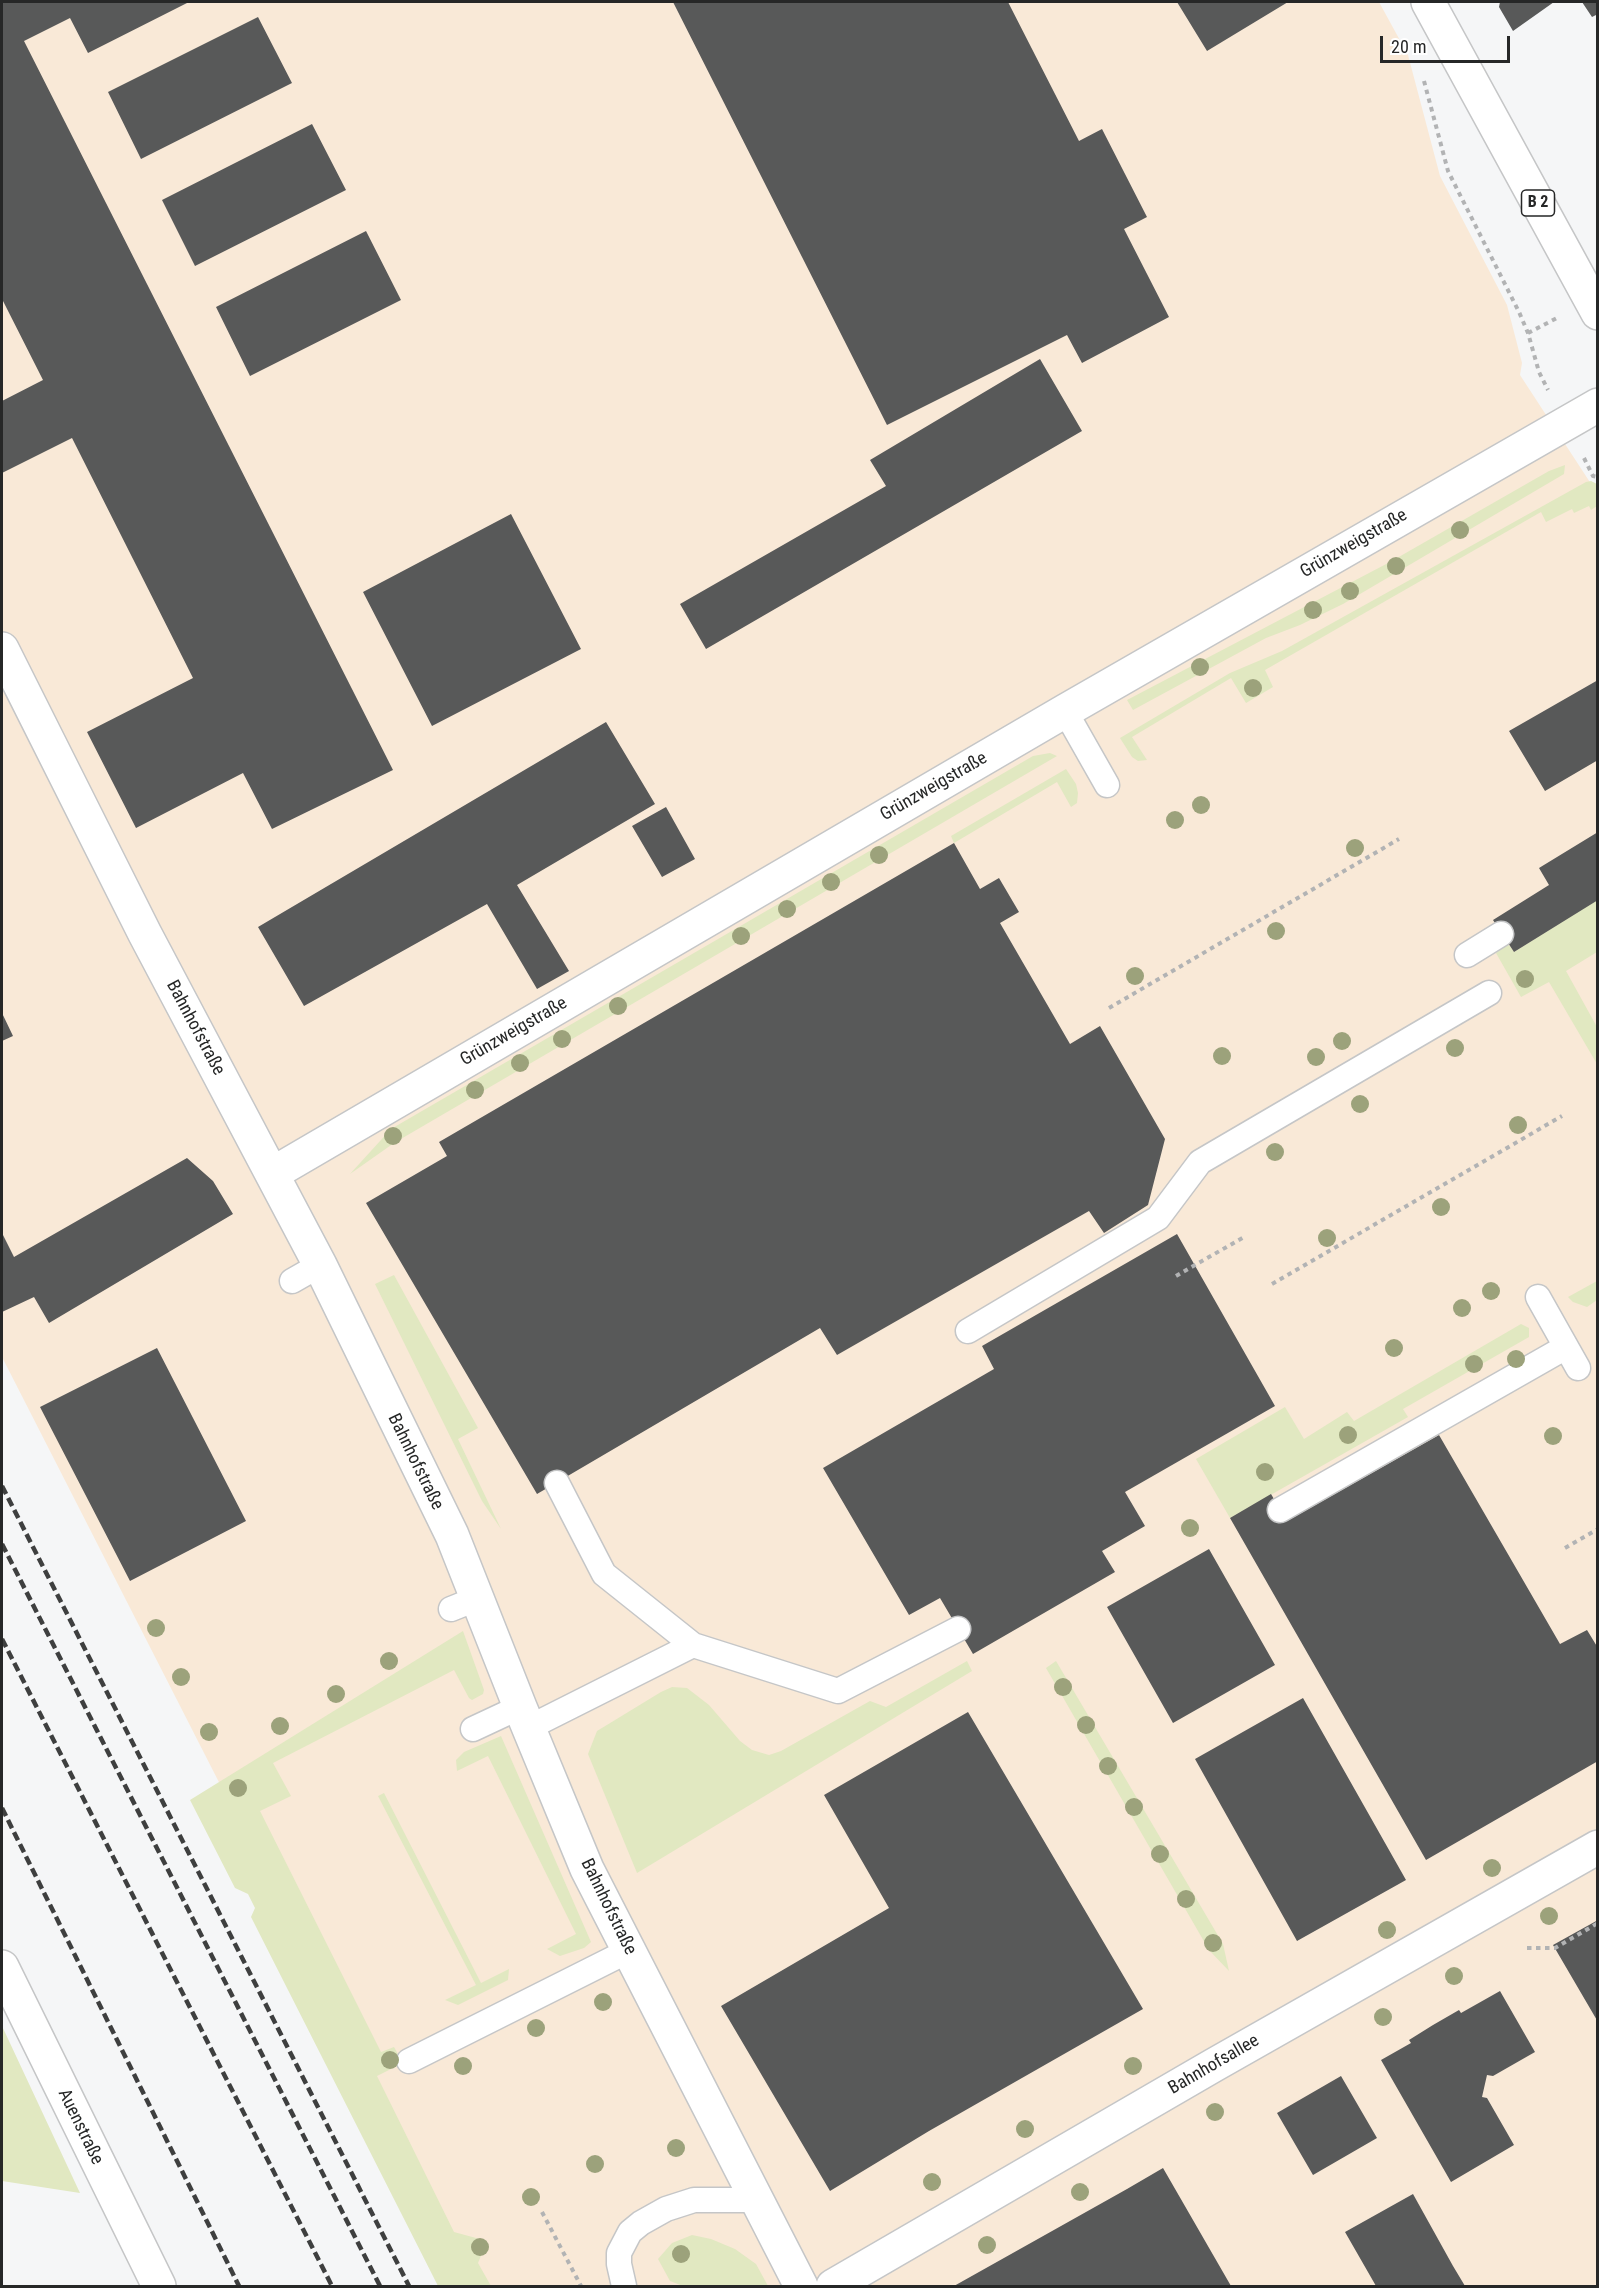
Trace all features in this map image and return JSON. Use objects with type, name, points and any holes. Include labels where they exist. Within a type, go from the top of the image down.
[{"type":"street","name":"B 2","points":[[1428,2],[1598,313]]},
{"type":"street","name":"Grünzweigstraße","points":[[272,1174],[1065,711],[1598,405]]},
{"type":"street","name":"Bahnhofstraße","points":[[2,649],[145,934],[320,1265],[402,1437],[452,1535],[464,1604],[524,1717],[587,1869],[801,2286]]},
{"type":"street","name":"Bahnhofsallee","points":[[833,2286],[1598,1846]]},
{"type":"street","name":"Auenstraße","points":[[2,1967],[159,2286]]},
{"type":"lane","points":[[1065,711],[1107,785]]},
{"type":"lane","points":[[1467,955],[1501,934]]},
{"type":"lane","points":[[968,1331],[1158,1218],[1200,1162],[1489,993]]},
{"type":"lane","points":[[292,1281],[320,1265]]},
{"type":"lane","points":[[1280,1510],[1572,1358],[1538,1297]]},
{"type":"lane","points":[[556,1483],[604,1574],[693,1645],[838,1691],[958,1629]]},
{"type":"lane","points":[[473,1729],[524,1717],[693,1645]]},
{"type":"lane","points":[[409,2061],[628,1950]]},
{"type":"lane","points":[[624,2286],[619,2253],[630,2232],[642,2223],[666,2209],[694,2200],[756,2199]]},
{"type":"path","points":[[1422,74],[1448,171],[1519,312],[1528,333],[1539,372]]},
{"type":"path","points":[[1109,1008],[1399,839]]},
{"type":"path","points":[[1272,1284],[1562,1116]]},
{"type":"path","points":[[1176,1276],[1244,1237]]},
{"type":"path","points":[[1565,1548],[1598,1530]]},
{"type":"path","points":[[1527,1948],[1555,1948],[1598,1923]]},
{"type":"path","points":[[542,2212],[581,2286]]},
{"type":"shaded area","points":[[2,2],[1379,2],[1408,55],[1440,176],[1507,305],[1522,363],[1520,375],[1597,493],[1597,2286],[476,2286],[2,1357]]},
{"type":"green space","points":[[1565,465],[1564,474],[1343,604],[1300,625],[1266,638],[1133,710],[1127,700],[1390,562],[1549,471]]},
{"type":"green space","points":[[1591,481],[1597,484],[1597,506],[1591,510],[1589,506],[1574,513],[1572,509],[1546,522],[1541,512],[1265,670],[1273,687],[1246,703],[1231,678],[1132,737],[1147,760],[1138,761],[1132,757],[1120,738],[1230,673],[1282,651]]},
{"type":"green space","points":[[1050,753],[1057,756],[394,1143],[350,1174],[391,1129],[1033,756]]},
{"type":"green space","points":[[1066,769],[1076,784],[1078,793],[1077,803],[1071,807],[1057,782],[954,843],[951,836]]},
{"type":"green space","points":[[1597,900],[1597,952],[1566,971],[1597,1027],[1597,1064],[1549,982],[1521,997],[1496,953],[1508,944],[1514,952]]},
{"type":"green space","points":[[394,1275],[478,1428],[458,1439],[501,1529],[482,1501],[375,1284]]},
{"type":"green space","points":[[1597,1281],[1597,1300],[1587,1307],[1573,1302],[1568,1297]]},
{"type":"green space","points":[[1521,1324],[1529,1328],[1529,1337],[1403,1409],[1408,1417],[1230,1518],[1196,1459],[1285,1407],[1304,1439],[1347,1412],[1354,1421]]},
{"type":"green space","points":[[463,1631],[484,1690],[483,1694],[472,1700],[469,1698],[454,1670],[273,1763],[291,1796],[260,1811],[381,2052],[394,2047],[403,2063],[377,2076],[454,2232],[487,2241],[478,2263],[491,2286],[438,2286],[251,1917],[255,1908],[248,1894],[235,1888],[190,1800]]},
{"type":"green space","points":[[967,1661],[972,1671],[637,1873],[588,1754],[597,1731],[661,1692],[672,1687],[687,1688],[709,1705],[740,1741],[752,1750],[769,1755],[781,1751],[870,1701],[886,1707]]},
{"type":"green space","points":[[1056,1661],[1223,1944],[1229,1971],[1209,1950],[1046,1668]]},
{"type":"green space","points":[[501,1736],[591,1942],[584,1948],[560,1956],[547,1949],[576,1934],[488,1756],[457,1771],[456,1760],[464,1752]]},
{"type":"green space","points":[[384,1793],[481,1983],[509,1969],[508,1980],[458,2005],[445,2000],[476,1985],[378,1796]]},
{"type":"green space","points":[[2,2026],[80,2193],[2,2181]]},
{"type":"green space","points":[[692,2235],[711,2239],[735,2249],[756,2264],[768,2286],[683,2286],[670,2281],[658,2259],[672,2243]]},
{"type":"building","points":[[2,2],[189,2],[88,53],[70,18],[24,41],[393,770],[272,829],[243,773],[136,828],[87,732],[193,678],[72,438],[2,473],[2,401],[43,380],[2,299]]},
{"type":"building","points":[[673,2],[1008,2],[1079,141],[1102,129],[1147,217],[1124,229],[1169,317],[1082,363],[1067,335],[887,425]]},
{"type":"building","points":[[1177,2],[1288,2],[1207,51]]},
{"type":"building","points":[[1500,2],[1554,2],[1513,31],[1499,7]]},
{"type":"building","points":[[1582,2],[1598,2],[1598,14],[1592,17]]},
{"type":"building","points":[[258,17],[292,83],[141,159],[108,92]]},
{"type":"building","points":[[312,124],[346,190],[195,266],[162,200]]},
{"type":"building","points":[[366,231],[401,300],[250,376],[216,307]]},
{"type":"building","points":[[1040,359],[1082,431],[706,649],[680,604],[886,486],[870,460]]},
{"type":"building","points":[[511,514],[581,649],[432,726],[363,592]]},
{"type":"building","points":[[1598,680],[1598,760],[1545,791],[1509,731]]},
{"type":"building","points":[[606,722],[655,804],[517,885],[569,971],[537,989],[487,904],[304,1006],[258,927]]},
{"type":"building","points":[[666,807],[695,859],[662,877],[632,826]]},
{"type":"building","points":[[1598,832],[1598,900],[1514,952],[1493,920],[1549,885],[1539,868]]},
{"type":"building","points":[[954,843],[980,889],[999,878],[1019,912],[1000,923],[1070,1044],[1100,1026],[1165,1139],[1148,1205],[1104,1233],[1089,1211],[837,1355],[820,1328],[537,1494],[366,1203],[447,1156],[439,1142]]},
{"type":"building","points":[[2,1013],[13,1036],[2,1041]]},
{"type":"building","points":[[187,1158],[213,1181],[233,1214],[49,1323],[34,1297],[2,1312],[2,1233],[14,1257]]},
{"type":"building","points":[[1177,1234],[1275,1406],[1125,1492],[1145,1526],[1102,1551],[1115,1572],[973,1654],[940,1598],[909,1615],[823,1468],[994,1369],[982,1346]]},
{"type":"building","points":[[157,1348],[246,1521],[130,1581],[40,1407]]},
{"type":"building","points":[[1439,1435],[1560,1644],[1587,1630],[1598,1648],[1598,1761],[1426,1860],[1230,1518],[1271,1494],[1287,1521]]},
{"type":"building","points":[[1209,1549],[1275,1665],[1173,1723],[1107,1607]]},
{"type":"building","points":[[1303,1698],[1406,1880],[1297,1941],[1195,1759]]},
{"type":"building","points":[[968,1712],[1143,2009],[929,2131],[830,2191],[721,2006],[889,1908],[824,1795]]},
{"type":"building","points":[[1598,1920],[1598,2022],[1553,1945]]},
{"type":"building","points":[[1500,1991],[1535,2052],[1493,2076],[1487,2075],[1482,2097],[1487,2098],[1514,2145],[1451,2182],[1381,2060],[1411,2043],[1409,2040],[1433,2025],[1459,2010],[1461,2013]]},
{"type":"building","points":[[1341,2076],[1377,2138],[1313,2175],[1277,2113]]},
{"type":"building","points":[[1163,2168],[1231,2286],[954,2286],[1127,2189]]},
{"type":"building","points":[[1413,2194],[1465,2286],[1376,2286],[1345,2232]]},
{"type":"railway","points":[[2,1486],[409,2286]]},
{"type":"railway","points":[[2,1544],[380,2286]]},
{"type":"railway","points":[[2,1639],[332,2286]]},
{"type":"railway","points":[[2,1808],[239,2286]]}]
